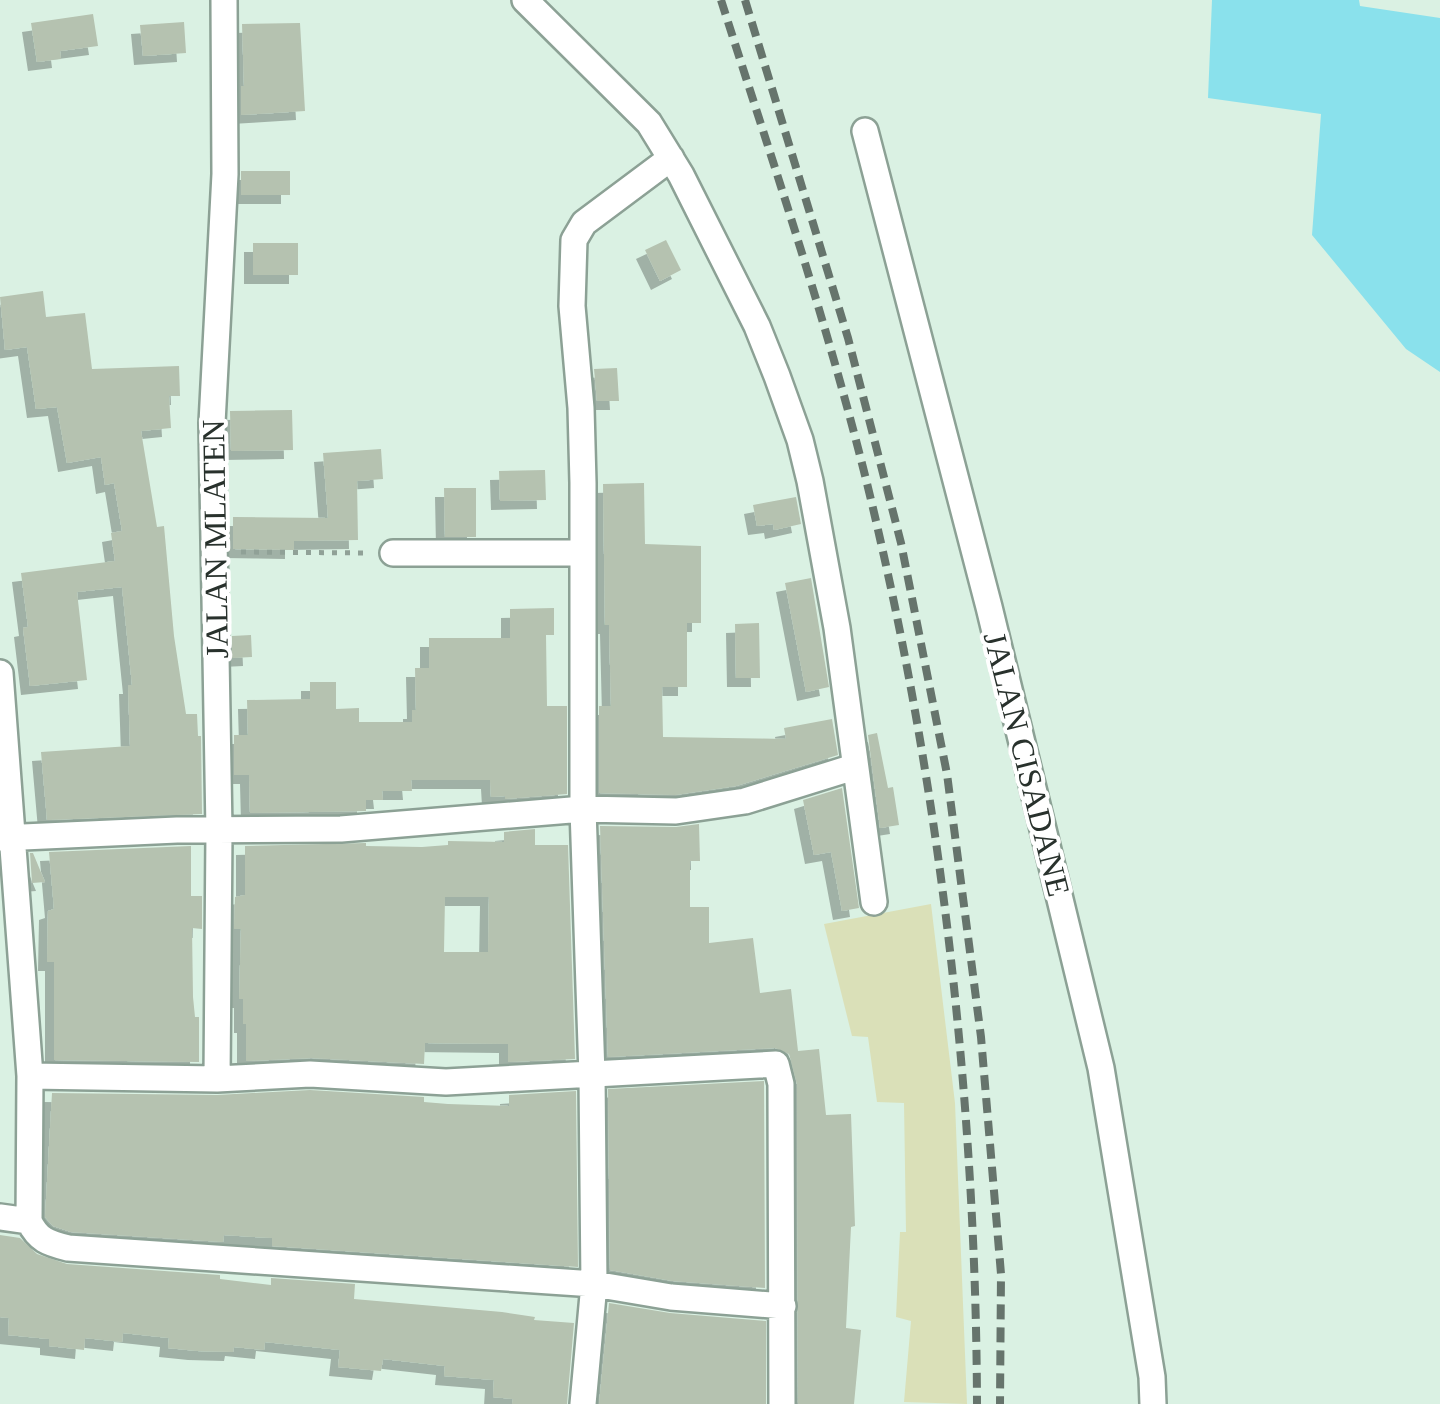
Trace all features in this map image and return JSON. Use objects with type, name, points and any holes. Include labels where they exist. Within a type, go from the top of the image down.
[{"type":"street","name":"JALAN MLATEN","points":[[217,1078],[219,831],[214,370],[225,174],[224,0]]},
{"type":"street","points":[[525,0],[648,122],[671,158],[757,326],[800,440],[837,628],[874,902]]},
{"type":"street","name":"JALAN CISADANE","points":[[866,131],[989,607],[1101,1068],[1152,1377],[1152,1404]]},
{"type":"street","points":[[583,1404],[594,1284],[583,809],[581,408],[572,306],[574,240],[584,223],[671,158]]},
{"type":"street","points":[[393,553],[583,553]]},
{"type":"street","points":[[0,673],[7,838],[30,1076],[29,1221],[36,1236],[68,1248],[594,1284],[671,1297],[783,1306]]},
{"type":"street","points":[[7,838],[341,829],[583,809],[676,811],[745,801],[854,767]]},
{"type":"street","points":[[30,1076],[217,1078],[310,1074],[446,1082],[776,1064],[781,1084],[782,1404]]},
{"type":"street","points":[[0,1217],[29,1221]]},
{"type":"path","points":[[213,552],[393,553]]},
{"type":"green space","points":[[931,904],[955,1103],[967,1404],[904,1402],[911,1321],[896,1317],[900,1232],[906,1232],[904,1103],[877,1102],[868,1037],[852,1036],[824,924]]},
{"type":"water","points":[[1212,0],[1359,0],[1360,6],[1440,18],[1440,372],[1406,349],[1312,235],[1321,114],[1208,98]]},
{"type":"building","points":[[93,14],[98,46],[60,51],[61,59],[37,62],[31,23]]},
{"type":"building","points":[[184,22],[186,53],[143,56],[140,25]]},
{"type":"building","points":[[300,23],[305,111],[241,115],[242,24]]},
{"type":"building","points":[[241,171],[290,171],[290,195],[241,195]]},
{"type":"building","points":[[666,240],[681,270],[660,281],[645,250]]},
{"type":"building","points":[[253,243],[298,243],[298,275],[253,275]]},
{"type":"building","points":[[43,291],[46,317],[85,313],[92,369],[179,366],[180,396],[169,396],[171,428],[141,431],[157,527],[164,526],[186,714],[197,714],[201,736],[202,814],[47,820],[41,752],[130,746],[128,685],[132,685],[122,587],[77,592],[87,680],[30,686],[21,573],[115,561],[111,533],[122,531],[114,483],[105,485],[101,457],[67,463],[57,407],[36,409],[27,347],[5,350],[0,297]]},
{"type":"building","points":[[617,368],[619,401],[597,401],[594,369]]},
{"type":"building","points":[[292,410],[293,450],[231,451],[230,411]]},
{"type":"building","points":[[381,449],[383,479],[357,481],[358,540],[294,541],[294,550],[233,549],[233,517],[328,518],[323,453]]},
{"type":"building","points":[[545,470],[546,500],[500,501],[499,471]]},
{"type":"building","points":[[644,483],[645,544],[701,546],[701,623],[687,623],[687,687],[662,687],[663,737],[786,739],[784,728],[832,719],[838,755],[736,786],[675,795],[599,793],[599,706],[611,706],[609,625],[605,625],[603,484]]},
{"type":"building","points":[[444,488],[476,488],[476,537],[445,537]]},
{"type":"building","points":[[796,497],[801,524],[774,530],[773,524],[757,526],[753,505]]},
{"type":"building","points":[[811,578],[829,687],[806,692],[785,583]]},
{"type":"building","points":[[554,608],[554,635],[546,635],[547,706],[567,706],[567,794],[505,799],[491,797],[490,780],[411,780],[412,791],[382,791],[383,800],[366,800],[366,811],[250,813],[249,775],[234,775],[234,735],[248,735],[247,700],[310,699],[310,682],[336,682],[336,709],[359,708],[359,722],[412,722],[412,710],[416,710],[415,668],[429,668],[429,638],[510,638],[510,609]]},
{"type":"building","points":[[759,623],[760,678],[736,678],[735,624]]},
{"type":"building","points":[[251,635],[252,657],[232,658],[232,636]]},
{"type":"building","points":[[877,733],[888,788],[893,787],[899,825],[880,828],[868,735]]},
{"type":"building","points":[[842,788],[859,908],[842,911],[831,852],[814,855],[803,800]]},
{"type":"building","points":[[699,824],[700,861],[690,861],[690,907],[709,907],[709,943],[753,938],[760,993],[791,989],[798,1051],[819,1049],[826,1115],[851,1114],[855,1226],[851,1227],[846,1328],[861,1330],[854,1404],[798,1404],[797,1084],[789,1054],[775,1048],[608,1057],[600,826]]},
{"type":"building","points":[[535,829],[535,845],[568,845],[575,1059],[508,1062],[508,1044],[425,1043],[424,1064],[311,1058],[246,1061],[246,1024],[243,999],[239,999],[241,929],[234,929],[235,897],[245,895],[245,846],[366,843],[422,847],[448,845],[448,841],[504,842],[504,832]],"holes":[[[445,897],[489,897],[488,952],[444,952]]]},
{"type":"building","points":[[191,846],[191,896],[202,896],[202,929],[192,928],[199,1062],[54,1060],[54,962],[47,962],[48,911],[54,909],[49,852]]},
{"type":"building","points":[[33,853],[45,882],[32,883]]},
{"type":"building","points":[[764,1081],[765,1288],[673,1281],[610,1270],[608,1089]]},
{"type":"building","points":[[310,1090],[509,1106],[509,1095],[576,1091],[578,1267],[272,1246],[272,1238],[224,1235],[223,1242],[71,1232],[53,1226],[45,1217],[52,1093],[217,1095]]},
{"type":"building","points":[[0,1235],[20,1238],[37,1254],[67,1264],[220,1275],[220,1279],[271,1285],[271,1278],[355,1284],[354,1299],[502,1312],[535,1317],[534,1320],[574,1323],[567,1404],[512,1404],[513,1399],[493,1397],[494,1380],[444,1376],[445,1366],[383,1359],[381,1371],[338,1367],[340,1350],[265,1342],[264,1350],[234,1347],[233,1352],[197,1351],[168,1348],[169,1338],[123,1333],[122,1342],[85,1338],[84,1350],[49,1346],[49,1339],[8,1335],[9,1318],[0,1317]]},
{"type":"building","points":[[609,1303],[766,1321],[766,1404],[599,1404]]},
{"type":"railway","points":[[721,0],[847,406],[903,648],[939,862],[963,1080],[977,1404]]},
{"type":"railway","points":[[745,0],[848,338],[901,543],[947,774],[981,1037],[1001,1274],[1000,1404]]}]
